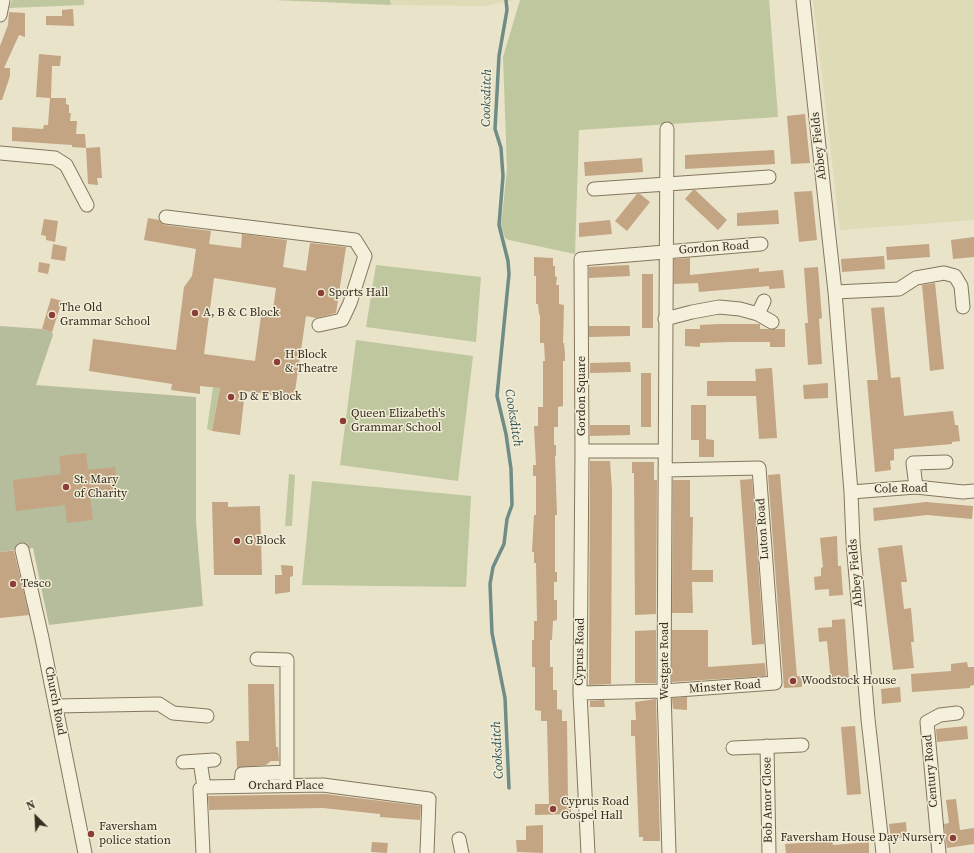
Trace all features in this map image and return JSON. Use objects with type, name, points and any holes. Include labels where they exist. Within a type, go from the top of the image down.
[{"type":"street","points":[[0,15],[3,0]]},
{"type":"street","name":"Abbey Fields","points":[[803,0],[835,292],[851,492],[853,542],[868,720],[883,853]]},
{"type":"street","points":[[665,470],[667,129]]},
{"type":"street","points":[[0,153],[55,158],[66,165],[85,200]]},
{"type":"street","points":[[594,189],[769,177]]},
{"type":"street","points":[[166,216],[355,240],[365,256],[350,303],[342,320],[319,325]]},
{"type":"street","name":"Gordon Road","points":[[581,258],[761,244]]},
{"type":"street","name":"Gordon Square","points":[[581,258],[582,451],[665,451]]},
{"type":"street","points":[[835,292],[899,289],[916,278],[944,273],[955,276],[961,286],[963,307]]},
{"type":"street","points":[[758,314],[764,301]]},
{"type":"street","points":[[665,319],[719,307],[740,309],[758,314],[772,322]]},
{"type":"street","name":"Cyprus Road","points":[[582,451],[580,694],[588,853]]},
{"type":"street","points":[[916,487],[913,463],[946,462]]},
{"type":"street","name":"Luton Road","points":[[665,470],[759,468],[775,683]]},
{"type":"street","name":"Westgate Road","points":[[665,470],[664,691],[669,853]]},
{"type":"street","name":"Cole Road","points":[[851,492],[916,487],[974,492]]},
{"type":"street","name":"Church Road","points":[[22,550],[56,706],[85,853]]},
{"type":"street","points":[[257,659],[287,660],[287,778]]},
{"type":"street","name":"Minster Road","points":[[580,694],[664,691],[775,683]]},
{"type":"street","points":[[56,706],[159,704],[173,713],[207,716]]},
{"type":"street","name":"Century Road","points":[[939,853],[927,722],[940,715],[957,713]]},
{"type":"street","name":"Bob Amor Close","points":[[732,748],[802,744]]},
{"type":"street","name":"Bob Amor Close","points":[[767,746],[769,853]]},
{"type":"street","points":[[183,762],[214,760]]},
{"type":"street","points":[[200,761],[204,787],[200,789],[203,853]]},
{"type":"street","name":"Orchard Place","points":[[204,787],[241,786],[287,778],[429,799],[427,853]]},
{"type":"street","points":[[458,839],[462,853]]},
{"type":"shaded area","points":[[390,0],[515,0],[484,6],[391,5]]},
{"type":"shaded area","points":[[813,0],[974,0],[974,220],[840,230]]},
{"type":"green space","points":[[12,0],[84,0],[84,5],[9,8]]},
{"type":"green space","points":[[274,0],[390,0],[391,5]]},
{"type":"green space","points":[[520,0],[769,0],[778,117],[579,130],[575,254],[509,240],[505,238],[501,226],[507,169],[503,57]]},
{"type":"green space","points":[[376,265],[481,277],[476,342],[366,327]]},
{"type":"green space","points":[[0,326],[42,329],[52,332],[53,335],[36,385],[196,397],[196,522],[203,606],[49,625],[33,548],[0,552]]},
{"type":"green space","points":[[356,340],[473,356],[458,481],[340,465]]},
{"type":"green space","points":[[213,387],[220,388],[212,431],[207,429]]},
{"type":"green space","points":[[289,474],[295,475],[292,526],[285,526]]},
{"type":"green space","points":[[312,481],[471,496],[466,587],[302,585]]},
{"type":"building","points":[[73,9],[74,26],[46,25],[46,16],[62,16],[62,10]]},
{"type":"building","points":[[9,12],[25,13],[25,37],[19,35],[4,68],[10,68],[10,76],[2,100],[0,100],[0,46],[8,25]]},
{"type":"building","points":[[39,54],[61,56],[60,66],[52,66],[51,98],[66,98],[66,104],[69,105],[69,113],[71,113],[70,121],[77,121],[76,134],[85,134],[86,148],[72,147],[72,145],[12,141],[12,127],[43,129],[44,125],[48,125],[50,98],[36,97]]},
{"type":"building","points":[[805,114],[810,163],[791,164],[787,116]]},
{"type":"building","points":[[100,147],[102,178],[97,178],[98,185],[88,184],[86,148]]},
{"type":"building","points":[[774,150],[775,164],[685,169],[685,155]]},
{"type":"building","points":[[642,158],[643,172],[585,176],[584,162]]},
{"type":"building","points":[[693,190],[695,190],[727,220],[718,230],[685,199]]},
{"type":"building","points":[[812,191],[817,240],[799,242],[794,192]]},
{"type":"building","points":[[637,194],[640,194],[650,202],[627,231],[615,221]]},
{"type":"building","points":[[778,210],[779,224],[737,226],[737,213]]},
{"type":"building","points":[[148,218],[159,220],[165,225],[211,231],[209,244],[241,248],[242,234],[287,240],[283,267],[306,271],[310,243],[346,247],[336,313],[316,318],[306,316],[294,398],[245,391],[240,435],[212,431],[220,388],[200,386],[200,394],[171,390],[172,384],[89,371],[93,339],[176,350],[184,287],[192,276],[196,249],[144,240]],"holes":[[[214,278],[276,288],[272,317],[261,316],[255,361],[204,354]]]},
{"type":"building","points":[[44,219],[58,221],[55,242],[46,240],[46,236],[41,235]]},
{"type":"building","points":[[610,220],[612,234],[579,237],[579,223]]},
{"type":"building","points":[[974,237],[974,257],[953,259],[951,240]]},
{"type":"building","points":[[53,244],[67,247],[65,261],[51,259]]},
{"type":"building","points":[[929,244],[930,257],[887,260],[886,247]]},
{"type":"building","points":[[884,256],[885,269],[842,272],[841,259]]},
{"type":"building","points":[[534,257],[553,258],[555,276],[557,277],[556,285],[559,285],[559,304],[564,305],[563,343],[565,361],[563,361],[563,406],[558,407],[558,427],[554,427],[554,445],[556,445],[557,515],[555,515],[555,572],[557,572],[557,582],[554,582],[554,600],[557,600],[557,620],[553,621],[552,640],[550,640],[550,667],[553,667],[553,690],[557,690],[557,709],[562,710],[562,721],[567,721],[568,803],[571,803],[571,814],[535,815],[535,804],[549,804],[547,721],[541,721],[541,711],[535,710],[535,667],[532,667],[534,621],[537,621],[536,563],[534,563],[534,552],[532,552],[534,515],[536,515],[536,476],[533,476],[533,465],[536,465],[534,426],[538,426],[538,407],[543,407],[543,361],[545,361],[544,343],[540,343],[540,315],[538,304],[536,304]]},
{"type":"building","points":[[690,258],[690,275],[759,268],[759,272],[783,270],[785,288],[769,289],[769,286],[699,292],[698,283],[674,284],[674,259]]},
{"type":"building","points":[[39,262],[50,264],[48,274],[38,272]]},
{"type":"building","points":[[629,265],[630,276],[589,278],[589,267]]},
{"type":"building","points":[[818,267],[822,318],[819,319],[822,364],[808,365],[805,323],[808,323],[804,268]]},
{"type":"building","points":[[642,274],[653,274],[653,328],[642,328]]},
{"type":"building","points":[[935,283],[944,369],[930,371],[922,285]]},
{"type":"building","name":"The Old Grammar School","points":[[51,298],[62,301],[52,332],[42,329]]},
{"type":"building","points":[[884,307],[891,378],[900,377],[904,416],[953,411],[955,425],[958,425],[960,441],[952,442],[952,444],[894,449],[894,460],[890,461],[891,470],[875,472],[867,380],[878,380],[871,308]]},
{"type":"building","points":[[760,324],[760,329],[785,329],[785,347],[770,347],[770,342],[700,343],[700,347],[685,346],[685,329],[700,329],[700,325]]},
{"type":"building","points":[[589,326],[630,326],[630,336],[589,337]]},
{"type":"building","points":[[630,362],[631,372],[590,373],[590,363]]},
{"type":"building","points":[[772,368],[777,438],[759,439],[756,396],[707,396],[707,381],[756,381],[755,369]]},
{"type":"building","points":[[641,373],[651,373],[651,427],[641,427]]},
{"type":"building","points":[[828,383],[828,398],[804,399],[803,385]]},
{"type":"building","points":[[691,405],[706,405],[706,439],[714,440],[714,457],[699,457],[699,440],[691,440]]},
{"type":"building","points":[[590,425],[630,425],[630,435],[590,436]]},
{"type":"building","name":"St. Mary of Charity","points":[[86,453],[88,470],[115,467],[118,494],[90,497],[93,520],[67,523],[65,505],[16,511],[13,480],[61,474],[59,456]]},
{"type":"building","points":[[590,461],[610,461],[612,490],[611,684],[589,685]]},
{"type":"building","points":[[632,462],[654,462],[654,480],[657,480],[656,614],[635,615],[634,473],[632,473]]},
{"type":"building","points":[[780,474],[797,676],[802,676],[802,687],[784,688],[768,475]]},
{"type":"building","points":[[752,479],[764,644],[752,645],[740,480]]},
{"type":"building","points":[[673,480],[690,480],[690,517],[693,517],[692,570],[713,570],[713,582],[692,582],[693,613],[672,613]]},
{"type":"building","name":"G Block","points":[[212,502],[228,502],[228,507],[260,506],[262,575],[214,575]]},
{"type":"building","points":[[926,502],[973,506],[972,519],[927,515],[874,521],[873,508]]},
{"type":"building","points":[[837,536],[838,566],[841,566],[843,595],[829,596],[829,589],[815,590],[814,577],[821,576],[821,568],[823,567],[820,538]]},
{"type":"building","points":[[902,545],[907,582],[901,582],[904,609],[911,608],[914,642],[911,642],[914,668],[893,670],[878,548]]},
{"type":"building","name":"Tesco","points":[[14,551],[29,615],[0,618],[0,552]]},
{"type":"building","points":[[281,565],[293,566],[293,576],[290,577],[290,592],[275,594],[275,575],[282,575]]},
{"type":"building","points":[[845,619],[849,680],[831,682],[827,641],[819,642],[818,628],[832,627],[832,620]]},
{"type":"building","points":[[656,630],[656,683],[635,683],[635,631]]},
{"type":"building","points":[[672,630],[708,630],[708,667],[765,663],[766,676],[672,682]]},
{"type":"building","points":[[967,662],[968,667],[974,667],[974,685],[970,686],[970,688],[912,692],[911,674],[951,671],[951,664]]},
{"type":"building","points":[[248,684],[274,684],[276,747],[278,747],[279,761],[271,761],[266,765],[237,768],[236,741],[249,741]]},
{"type":"building","points":[[900,687],[901,702],[882,704],[881,689]]},
{"type":"building","points":[[687,697],[687,710],[673,709],[672,698]]},
{"type":"building","points":[[656,699],[660,841],[643,841],[643,837],[639,837],[635,736],[631,736],[631,720],[636,720],[635,702]]},
{"type":"building","points":[[604,700],[605,707],[590,707],[590,701]]},
{"type":"building","points":[[855,726],[861,794],[847,795],[841,727]]},
{"type":"building","points":[[967,726],[968,739],[937,742],[936,729]]},
{"type":"building","points":[[325,794],[421,806],[420,820],[380,817],[380,814],[323,808],[209,810],[208,796]]},
{"type":"building","points":[[956,799],[960,830],[974,828],[974,844],[947,848],[944,824],[949,823],[946,800]]},
{"type":"building","points":[[906,822],[907,837],[891,839],[889,824]]},
{"type":"building","points":[[543,825],[543,853],[517,852],[516,840],[526,840],[526,826]]},
{"type":"building","points":[[832,841],[833,845],[869,842],[869,853],[786,853],[785,844]]},
{"type":"building","points":[[372,842],[388,843],[387,853],[371,852]]},
{"type":"waterway","name":"Cooksditch","points":[[506,0],[507,10],[499,56],[495,129],[501,148],[503,176],[499,225],[508,261],[509,274],[497,396],[506,434],[511,469],[512,505],[507,519],[504,544],[493,567],[490,584],[492,633],[505,698],[509,788]]},
{"type":"place","name":"Sports Hall","points":[[321,293]]},
{"type":"place","name":"A, B & C Block","points":[[195,313]]},
{"type":"place","name":"The Old Grammar School","points":[[52,315]]},
{"type":"place","name":"H Block & Theatre","points":[[277,362]]},
{"type":"place","name":"D & E Block","points":[[231,397]]},
{"type":"place","name":"Queen Elizabeth's Grammar School","points":[[343,421]]},
{"type":"place","name":"St. Mary of Charity","points":[[66,487]]},
{"type":"place","name":"G Block","points":[[237,541]]},
{"type":"place","name":"Tesco","points":[[13,584]]},
{"type":"place","name":"Woodstock House","points":[[793,681]]},
{"type":"place","name":"Cyprus Road Gospel Hall","points":[[553,809]]},
{"type":"place","name":"Faversham police station","points":[[91,834]]},
{"type":"place","name":"Faversham House Day Nursery","points":[[953,838]]}]
